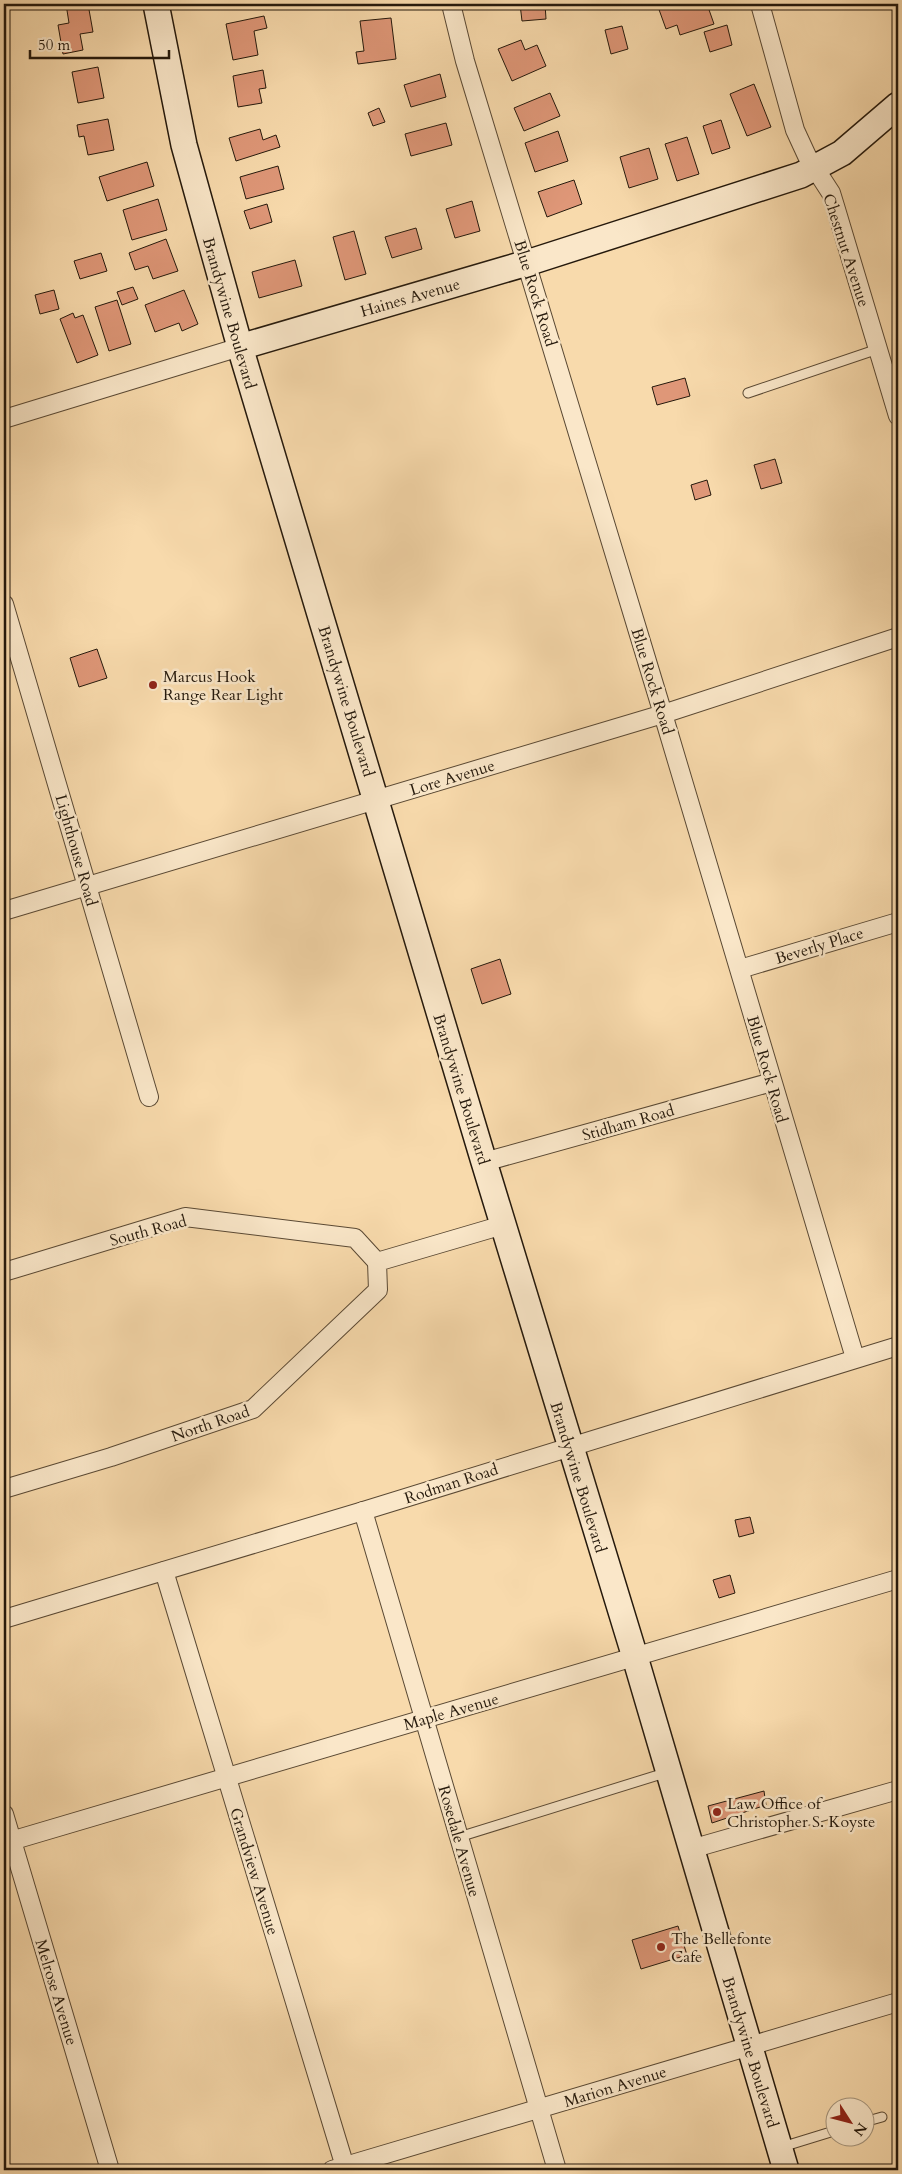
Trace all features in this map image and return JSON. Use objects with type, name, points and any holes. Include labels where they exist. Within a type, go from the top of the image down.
[{"type":"street","name":"Brandywine Boulevard","points":[[156,4],[184,145],[240,348],[503,1225],[635,1657],[783,2159]]},
{"type":"street","name":"Blue Rock Road","points":[[451,4],[465,60],[740,969],[855,1358]]},
{"type":"street","name":"Chestnut Avenue","points":[[760,4],[795,130],[807,156],[831,193],[898,416]]},
{"type":"street","name":"Haines Avenue","points":[[4,419],[527,263],[785,181],[815,169],[842,153],[898,105]]},
{"type":"street","name":"Lighthouse Road","points":[[4,604],[149,1097]]},
{"type":"street","name":"Lore Avenue","points":[[4,911],[663,714],[898,637]]},
{"type":"street","name":"Beverly Place","points":[[740,969],[898,922]]},
{"type":"street","name":"Stidham Road","points":[[484,1162],[772,1082]]},
{"type":"street","name":"South Road","points":[[4,1272],[185,1217],[355,1238],[377,1262]]},
{"type":"street","points":[[377,1262],[503,1225]]},
{"type":"street","name":"North Road","points":[[4,1489],[111,1457],[253,1409],[378,1290],[377,1262]]},
{"type":"street","name":"Rodman Road","points":[[4,1619],[363,1511],[898,1346]]},
{"type":"street","name":"Rosedale Avenue","points":[[363,1511],[557,2170]]},
{"type":"street","name":"Grandview Avenue","points":[[164,1571],[227,1777],[341,2169]]},
{"type":"street","name":"Maple Avenue","points":[[8,1842],[898,1579]]},
{"type":"street","points":[[691,1849],[898,1790]]},
{"type":"street","name":"Melrose Avenue","points":[[4,1814],[8,1842],[110,2170]]},
{"type":"street","name":"Marion Avenue","points":[[341,2169],[898,2002]]},
{"type":"lane","points":[[748,393],[878,349]]},
{"type":"lane","points":[[459,1837],[668,1772]]},
{"type":"lane","points":[[874,2119],[882,2117]]},
{"type":"lane","points":[[783,2159],[824,2136]]},
{"type":"building","points":[[66,4],[88,4],[93,32],[80,34],[83,50],[63,54],[58,25],[69,23]]},
{"type":"building","points":[[520,4],[545,4],[546,19],[522,21]]},
{"type":"building","points":[[657,4],[674,4],[675,8],[689,4],[707,4],[714,24],[680,35],[677,25],[666,29]]},
{"type":"building","points":[[264,16],[267,28],[254,31],[258,55],[233,60],[226,24]]},
{"type":"building","points":[[391,18],[396,59],[358,64],[356,52],[364,51],[360,21]]},
{"type":"building","points":[[727,25],[732,45],[710,52],[704,32]]},
{"type":"building","points":[[622,26],[628,49],[611,54],[605,30]]},
{"type":"building","points":[[521,40],[525,50],[537,45],[546,66],[512,81],[498,49]]},
{"type":"building","points":[[98,67],[104,98],[78,103],[72,72]]},
{"type":"building","points":[[263,70],[266,88],[259,89],[262,103],[238,107],[233,76]]},
{"type":"building","points":[[440,74],[446,97],[411,107],[404,85]]},
{"type":"building","points":[[754,84],[771,127],[747,136],[730,94]]},
{"type":"building","points":[[550,93],[560,116],[524,131],[514,108]]},
{"type":"building","points":[[379,108],[385,122],[373,126],[368,113]]},
{"type":"building","points":[[108,119],[114,150],[88,155],[84,136],[79,137],[77,125]]},
{"type":"building","points":[[721,120],[730,148],[712,154],[703,126]]},
{"type":"building","points":[[446,123],[452,145],[411,156],[405,134]]},
{"type":"building","points":[[260,129],[263,140],[276,135],[280,147],[236,161],[229,138]]},
{"type":"building","points":[[558,131],[568,161],[535,172],[525,143]]},
{"type":"building","points":[[687,137],[699,174],[677,181],[665,144]]},
{"type":"building","points":[[649,148],[658,179],[629,188],[620,157]]},
{"type":"building","points":[[147,162],[154,186],[107,201],[99,177]]},
{"type":"building","points":[[278,166],[284,189],[246,199],[240,177]]},
{"type":"building","points":[[574,180],[582,204],[547,217],[538,192]]},
{"type":"building","points":[[158,199],[167,230],[132,240],[123,210]]},
{"type":"building","points":[[472,201],[480,231],[455,238],[446,209]]},
{"type":"building","points":[[267,204],[272,222],[250,229],[244,211]]},
{"type":"building","points":[[416,228],[422,249],[392,258],[385,237]]},
{"type":"building","points":[[354,231],[366,274],[345,280],[333,237]]},
{"type":"building","points":[[166,239],[178,271],[153,279],[148,266],[135,270],[129,253]]},
{"type":"building","points":[[101,253],[107,271],[80,279],[74,261]]},
{"type":"building","points":[[295,260],[302,286],[259,298],[252,272]]},
{"type":"building","points":[[133,287],[138,299],[122,305],[117,292]]},
{"type":"building","points":[[54,290],[59,309],[40,314],[35,295]]},
{"type":"building","points":[[184,290],[198,324],[182,331],[179,323],[155,332],[145,305]]},
{"type":"building","points":[[117,300],[131,344],[109,351],[95,307]]},
{"type":"building","points":[[73,313],[75,318],[83,315],[98,355],[77,363],[60,319]]},
{"type":"building","points":[[685,378],[690,396],[657,405],[652,387]]},
{"type":"building","points":[[775,459],[782,483],[761,489],[754,465]]},
{"type":"building","points":[[707,480],[711,495],[695,500],[691,485]]},
{"type":"building","points":[[97,649],[107,678],[79,687],[70,658]]},
{"type":"building","points":[[500,959],[511,994],[482,1004],[471,969]]},
{"type":"building","points":[[750,1517],[754,1533],[739,1537],[735,1520]]},
{"type":"building","points":[[730,1575],[735,1593],[719,1598],[713,1580]]},
{"type":"building","points":[[764,1791],[766,1805],[712,1823],[708,1806]]},
{"type":"building","points":[[678,1926],[687,1955],[641,1969],[632,1940]]},
{"type":"place","name":"Marcus Hook Range Rear Light","points":[[153,685]]},
{"type":"place","name":"Law Office of Christopher S. Koyste","points":[[717,1812]]},
{"type":"place","name":"The Bellefonte Cafe","points":[[661,1947]]}]
